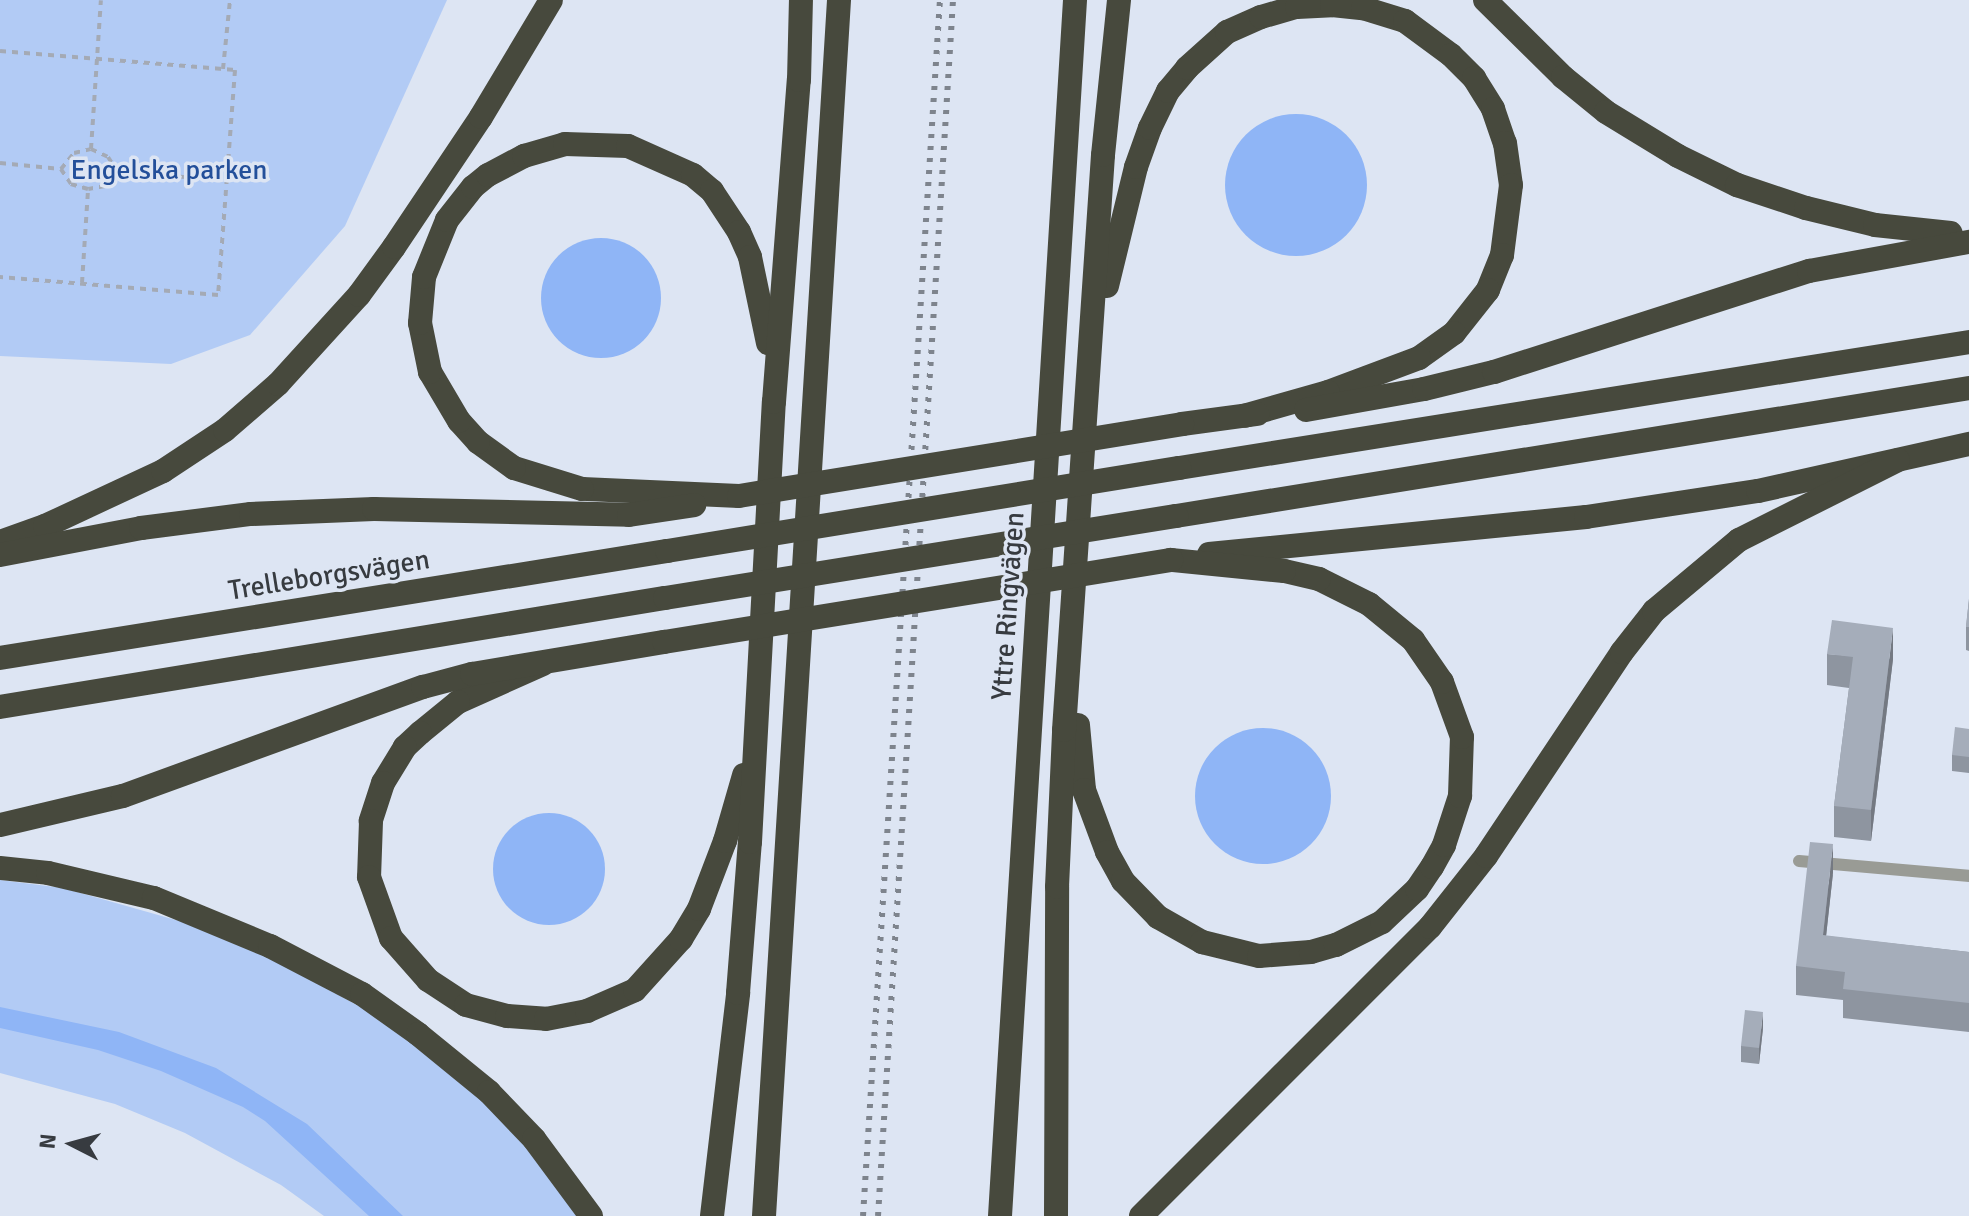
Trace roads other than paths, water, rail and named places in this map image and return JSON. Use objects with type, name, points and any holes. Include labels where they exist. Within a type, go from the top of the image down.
[{"type":"highway","points":[[0,542],[57,521],[163,471],[225,430],[278,384],[359,295],[394,247],[481,117],[551,0]]},
{"type":"highway","points":[[712,1216],[738,993],[774,402],[799,80],[801,0]]},
{"type":"highway","points":[[764,1216],[839,0]]},
{"type":"highway","name":"Yttre Ringvägen","points":[[1000,1216],[1075,0]]},
{"type":"highway","points":[[1056,1216],[1057,887],[1103,155],[1119,0]]},
{"type":"highway","points":[[1485,0],[1513,31],[1585,95],[1690,162],[1737,185],[1806,208],[1875,225],[1969,235]]},
{"type":"highway","points":[[1091,361],[1136,167],[1168,91],[1187,68],[1227,32],[1261,17],[1297,7],[1363,8],[1405,21],[1451,55],[1474,78],[1493,109],[1505,143],[1511,185],[1502,255],[1493,279],[1454,333],[1419,358],[1328,392],[1244,416]]},
{"type":"highway","points":[[670,503],[582,489],[523,471],[478,442],[450,409],[430,372],[423,348],[420,296],[436,239],[473,187],[524,156],[565,144],[590,142],[628,146],[693,175],[724,209],[750,257],[766,319],[774,402]]},
{"type":"highway","points":[[0,555],[141,528],[251,514],[374,509],[629,515],[670,503],[739,496],[1182,424],[1332,407],[1424,389],[1548,356],[1809,271],[1969,242]]},
{"type":"highway","name":"Trelleborgsvägen","points":[[0,658],[1969,342]]},
{"type":"highway","points":[[0,707],[1969,388]]},
{"type":"highway","points":[[0,825],[123,796],[423,687],[472,674],[1171,560],[1353,537],[1586,517],[1758,491],[1969,444]]},
{"type":"highway","points":[[1141,1216],[1430,927],[1486,856],[1622,652],[1654,611],[1739,540],[1898,460]]},
{"type":"highway","points":[[1073,619],[1084,790],[1107,852],[1138,897],[1158,917],[1202,942],[1259,956],[1311,952],[1336,945],[1382,922],[1417,889],[1432,867],[1444,845],[1460,796],[1462,737],[1442,682],[1413,640],[1369,604],[1319,579],[1284,571],[1171,560]]},
{"type":"highway","points":[[543,664],[458,702],[420,733],[405,747],[383,783],[371,821],[369,877],[391,938],[428,980],[466,1005],[525,1018],[569,1016],[607,1004],[635,990],[651,976],[699,909],[725,841],[756,731]]},
{"type":"highway","points":[[0,868],[48,873],[154,898],[270,946],[350,987],[418,1034],[489,1092],[548,1157],[591,1216]]},
{"type":"lane","points":[[1799,861],[1969,876]]},
{"type":"railway","points":[[863,1216],[940,0]]},
{"type":"railway","points":[[878,1216],[953,0]]},
{"type":"park label","name":"Engelska parken","points":[[169,170]]}]
